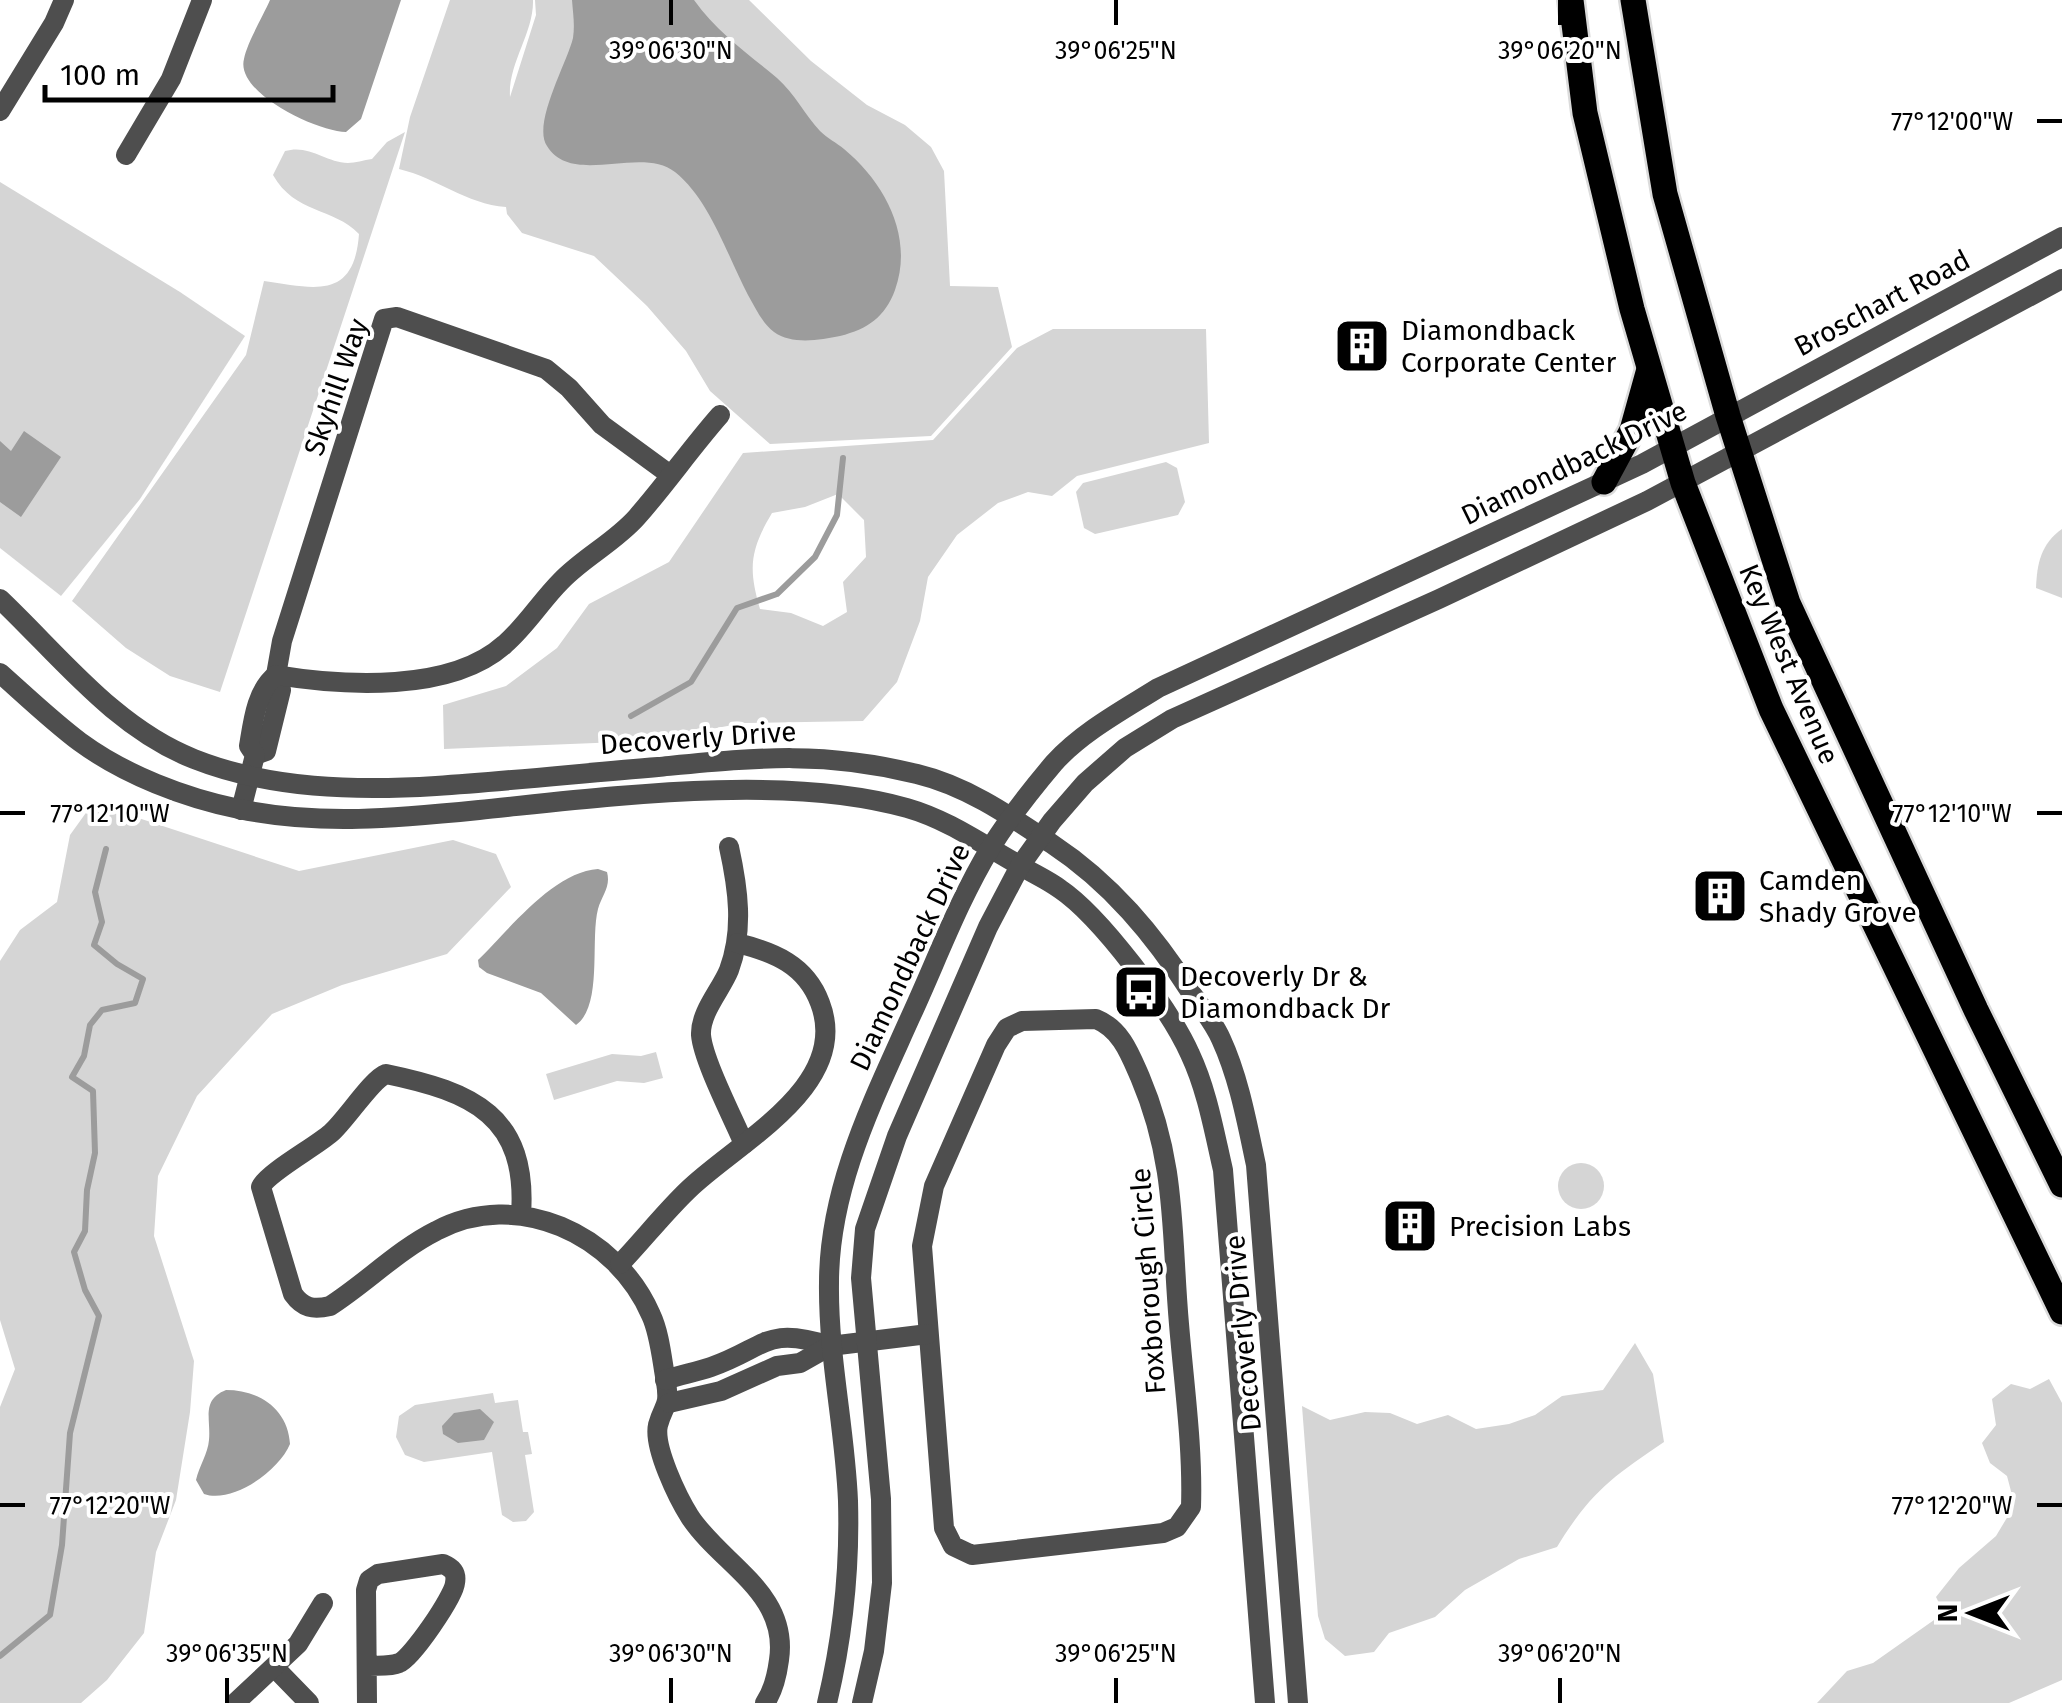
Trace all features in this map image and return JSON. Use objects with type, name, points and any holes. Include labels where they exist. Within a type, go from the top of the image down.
[{"type":"main road","name":"Key West Avenue","points":[[1571,0],[1585,113],[1649,369],[1683,483],[1770,709],[2062,1312]]},
{"type":"main road","name":"Key West Avenue","points":[[1633,0],[1665,194],[1728,416],[1788,603],[2062,1186]]},
{"type":"main road","points":[[1604,482],[1632,430],[1649,369]]},
{"type":"street","points":[[0,111],[7,85],[54,23],[64,0]]},
{"type":"street","points":[[126,155],[171,79],[202,0]]},
{"type":"street","name":"Broschart Road","points":[[1728,416],[2062,238]]},
{"type":"street","points":[[862,1703],[874,1651],[882,1583],[881,1499],[861,1278],[865,1229],[878,1184],[980,944],[1040,836],[1085,783],[1125,748],[1172,719],[1439,599],[1683,483],[2062,279]]},
{"type":"street","name":"Skyhill Way","points":[[241,810],[252,765],[249,746],[255,715],[265,684],[276,675],[282,641],[364,378],[382,322],[388,316],[546,369],[602,425],[669,474]]},
{"type":"street","points":[[276,675],[344,682],[440,677],[480,662],[505,645],[561,580],[638,516],[720,415]]},
{"type":"street","name":"Diamondback Drive","points":[[827,1703],[841,1645],[848,1581],[848,1498],[830,1346],[831,1231],[865,1118],[990,848],[1058,759],[1109,718],[1158,688],[1604,482],[1728,416]]},
{"type":"street","name":"Decoverly Drive","points":[[1,601],[110,707],[150,738],[195,760],[252,765],[331,787],[397,788],[753,756],[828,757],[919,774],[969,792],[1084,867],[1124,902],[1171,961],[1220,1038],[1242,1099],[1256,1164],[1298,1703]]},
{"type":"street","name":"Decoverly Drive","points":[[0,673],[82,743],[146,778],[241,810],[304,820],[394,818],[677,794],[824,793],[906,808],[952,824],[1063,890],[1099,925],[1144,981],[1190,1052],[1209,1108],[1223,1170],[1265,1703]]},
{"type":"street","points":[[673,765],[677,794]]},
{"type":"street","points":[[730,847],[739,908],[737,943],[701,1037],[744,1144]]},
{"type":"street","points":[[620,1264],[688,1189],[744,1144],[808,1084],[823,1052],[825,1014],[804,975],[788,960],[737,943]]},
{"type":"street","name":"Foxborough Circle","points":[[1090,1018],[1107,1023],[1116,1031],[1134,1064],[1165,1148],[1172,1196],[1174,1274],[1192,1492],[1192,1508],[1184,1521],[1163,1533],[982,1554],[962,1552],[953,1546],[944,1528],[928,1334],[921,1267],[928,1205],[1002,1033],[1022,1021],[1090,1018]]},
{"type":"street","points":[[521,1215],[520,1163],[495,1118],[470,1100],[386,1074],[377,1078],[332,1132],[300,1158],[265,1178],[261,1187],[293,1294],[309,1308],[330,1306],[435,1231],[487,1215],[521,1215],[577,1232],[620,1264],[653,1318],[669,1404],[658,1428],[668,1479],[702,1535],[750,1579],[777,1623],[778,1669],[766,1703]]},
{"type":"street","points":[[669,1404],[721,1391],[777,1366],[800,1363],[830,1346],[928,1334]]},
{"type":"street","points":[[665,1380],[714,1366],[773,1338],[798,1336],[830,1346]]},
{"type":"street","points":[[366,1666],[395,1664],[408,1657],[454,1588],[450,1567],[443,1564],[378,1574],[369,1580],[366,1590],[366,1666],[366,1703]]},
{"type":"street","points":[[235,1703],[298,1644],[323,1603]]},
{"type":"street","points":[[275,1668],[308,1703]]},
{"type":"shaded area","points":[[270,0],[401,0],[361,119],[346,132],[299,118],[252,85],[244,59]]},
{"type":"shaded area","points":[[450,0],[533,0],[510,97],[536,15],[535,0],[749,0],[811,61],[867,105],[905,125],[931,147],[944,171],[950,286],[998,287],[1012,347],[931,436],[770,444],[710,391],[686,351],[647,306],[594,256],[522,233],[506,207],[478,201],[399,169],[410,117]]},
{"type":"shaded area","points":[[572,0],[694,0],[722,32],[783,84],[820,131],[872,178],[892,212],[901,250],[900,270],[895,290],[881,315],[859,330],[840,336],[806,340],[781,336],[759,315],[708,213],[675,172],[644,162],[590,165],[558,158],[547,146],[544,123],[573,38]]},
{"type":"shaded area","points":[[405,132],[220,692],[170,676],[126,648],[72,601],[246,355],[264,281],[315,287],[340,280],[349,271],[359,234],[282,188],[273,175],[285,151],[302,150],[354,163],[372,159],[387,142]]},
{"type":"shaded area","points":[[0,182],[245,336],[140,499],[61,596],[0,548]]},
{"type":"shaded area","points":[[1053,329],[1206,329],[1209,443],[1077,476],[1052,496],[1028,492],[998,503],[957,535],[928,577],[920,621],[897,682],[863,721],[744,723],[645,741],[444,749],[443,705],[506,686],[557,648],[589,604],[669,562],[743,453],[933,440],[1017,348]],"holes":[[[838,494],[864,520],[866,557],[843,582],[847,612],[823,626],[791,613],[760,609],[753,560],[772,513],[805,507]]]},
{"type":"shaded area","points":[[24,431],[61,457],[21,517],[0,502],[0,441],[11,451]]},
{"type":"shaded area","points":[[1166,462],[1177,468],[1185,502],[1178,515],[1095,534],[1084,528],[1076,492],[1083,483]]},
{"type":"shaded area","points":[[2062,529],[2062,598],[2036,588],[2042,555]]},
{"type":"shaded area","points":[[93,803],[299,871],[453,840],[496,854],[511,887],[447,954],[342,985],[272,1014],[197,1096],[158,1176],[154,1236],[194,1361],[176,1500],[156,1552],[144,1633],[107,1680],[81,1703],[0,1703],[0,1407],[15,1369],[0,1320],[0,961],[20,930],[57,902],[70,835]]},
{"type":"shaded area","points":[[598,869],[607,872],[608,882],[596,922],[590,1003],[576,1025],[541,993],[487,973],[479,967],[478,960],[548,891],[565,880]]},
{"type":"shaded area","points":[[656,1052],[663,1078],[644,1083],[617,1081],[554,1100],[546,1074],[612,1054],[641,1056]]},
{"type":"shaded area","points":[[1581,1163],[1597,1170],[1604,1186],[1597,1202],[1581,1209],[1565,1202],[1558,1186],[1565,1170]]},
{"type":"shaded area","points":[[1635,1343],[1653,1374],[1664,1442],[1603,1487],[1557,1547],[1519,1559],[1465,1590],[1435,1617],[1389,1633],[1374,1652],[1345,1656],[1325,1639],[1318,1616],[1302,1406],[1330,1420],[1365,1412],[1390,1413],[1417,1424],[1448,1415],[1476,1429],[1509,1424],[1535,1415],[1562,1396],[1603,1390]]},
{"type":"shaded area","points":[[2049,1379],[2062,1403],[2062,1680],[2009,1703],[1817,1703],[1847,1671],[1873,1663],[1944,1613],[1936,1597],[1959,1568],[1996,1536],[2008,1516],[2012,1495],[2007,1476],[1990,1463],[1982,1443],[1996,1425],[1992,1399],[2011,1384],[2030,1389]]},
{"type":"shaded area","points":[[226,1390],[250,1394],[270,1404],[284,1421],[290,1444],[276,1465],[253,1483],[215,1496],[204,1494],[196,1480],[208,1445],[210,1405]]},
{"type":"shaded area","points":[[493,1393],[495,1403],[518,1400],[523,1432],[528,1432],[532,1454],[525,1455],[534,1512],[526,1521],[513,1522],[502,1515],[492,1452],[424,1462],[405,1455],[396,1437],[399,1416],[415,1405]]},
{"type":"shaded area","points":[[480,1409],[494,1422],[484,1440],[458,1443],[443,1434],[442,1426],[454,1413]]},
{"type":"waterway","points":[[631,716],[691,682],[737,608],[777,594],[815,557],[837,515],[843,458]]},
{"type":"waterway","points":[[0,1656],[50,1615],[62,1545],[70,1433],[99,1316],[85,1290],[74,1252],[85,1231],[87,1190],[95,1153],[93,1091],[72,1077],[84,1056],[90,1025],[102,1010],[135,1003],[143,979],[94,945],[102,922],[95,892],[106,849]]},
{"type":"place","name":"Diamondback Corporate Center","points":[[1362,346]]},
{"type":"place","name":"Camden Shady Grove","points":[[1720,896]]},
{"type":"place","name":"Decoverly Dr & Diamondback Dr","points":[[1141,992]]},
{"type":"place","name":"Precision Labs","points":[[1410,1226]]}]
